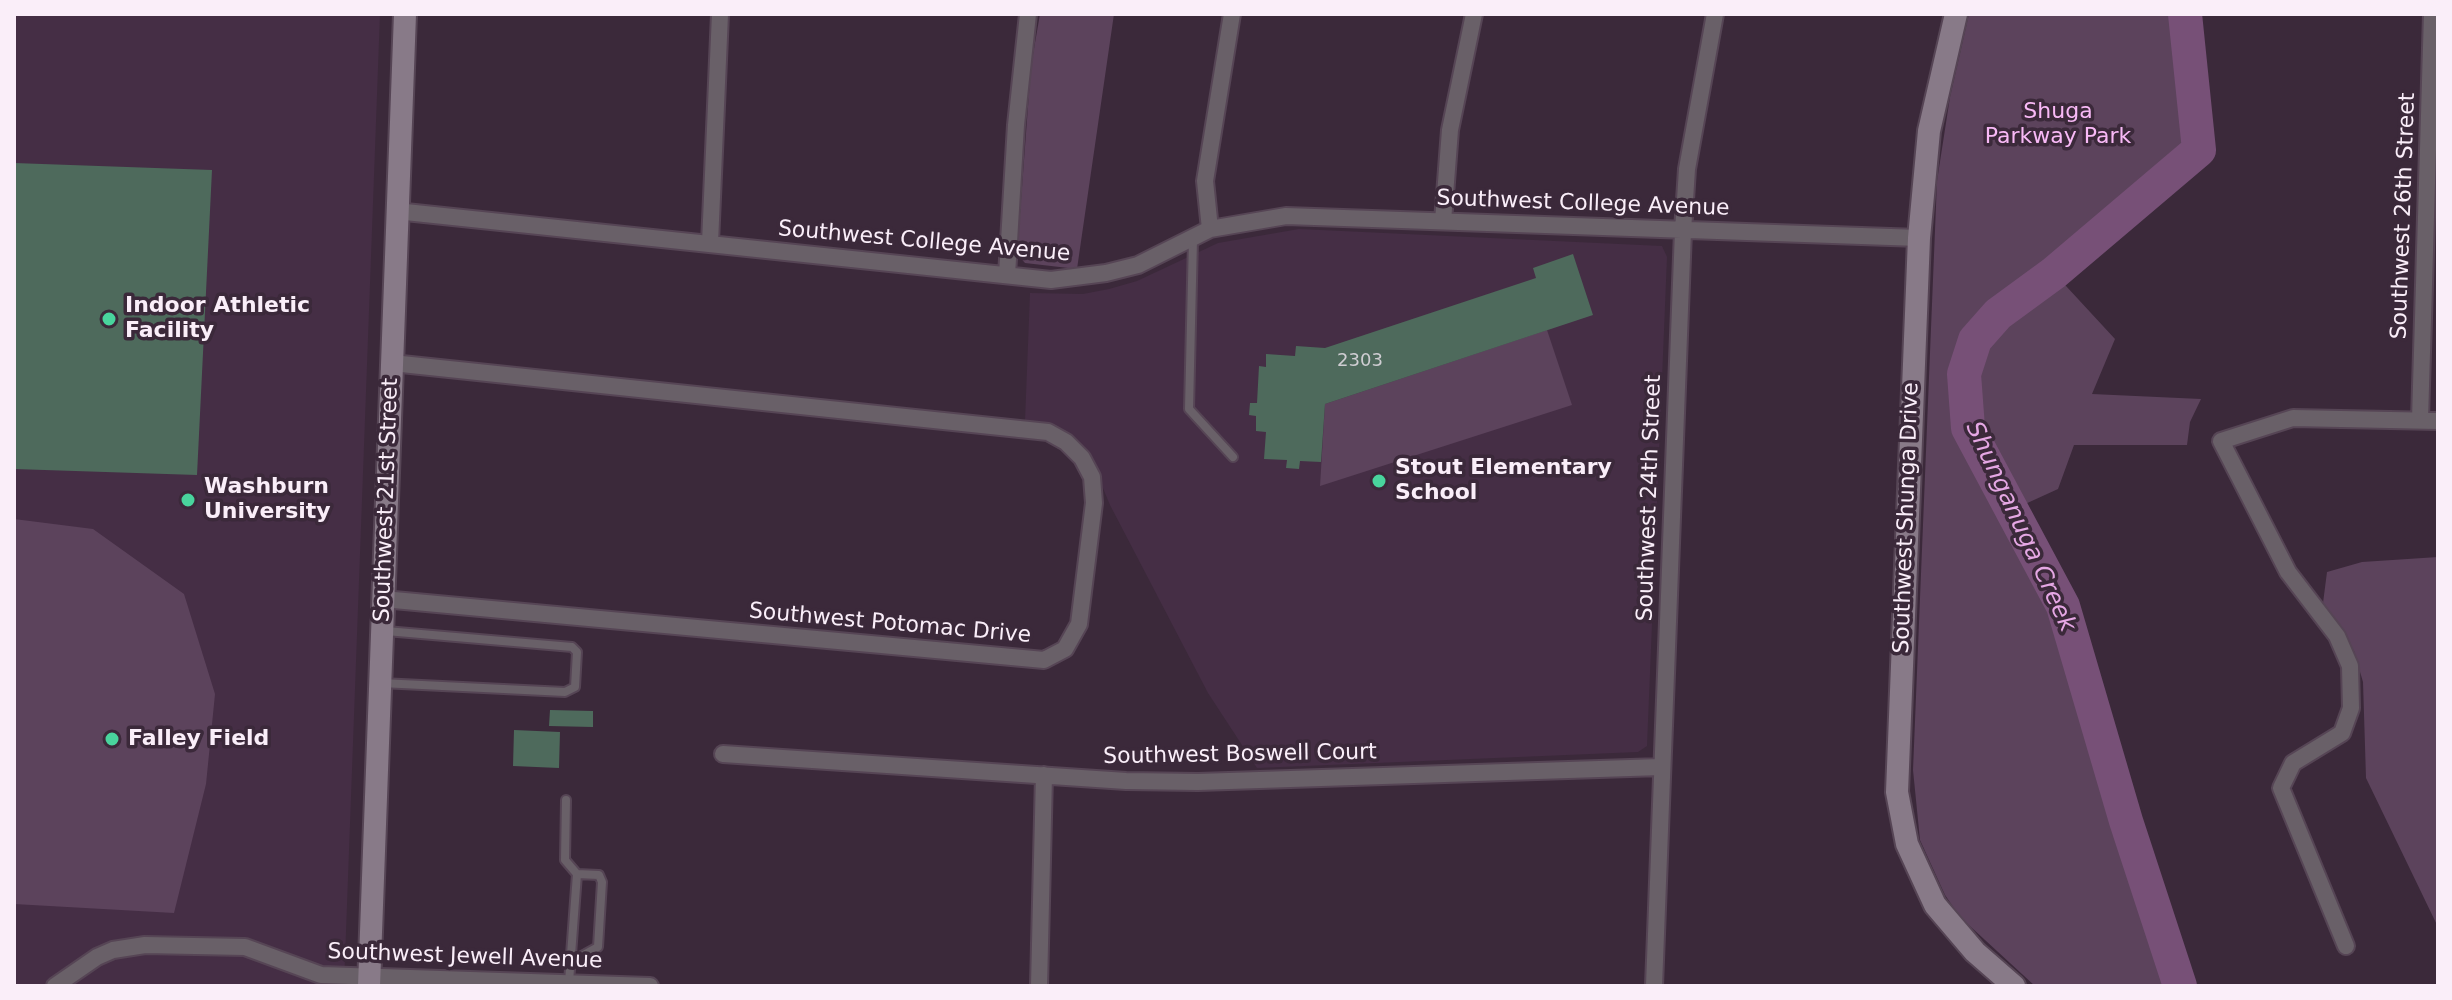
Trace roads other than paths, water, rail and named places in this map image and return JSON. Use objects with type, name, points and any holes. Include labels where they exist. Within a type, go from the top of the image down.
[{"type":"street","name":"Southwest 21st Street","points":[[370,980],[405,14]]},
{"type":"street","points":[[710,243],[720,14]]},
{"type":"street","points":[[1007,275],[1016,125],[1028,14]]},
{"type":"street","points":[[1210,229],[1205,181],[1232,14]]},
{"type":"street","points":[[1443,221],[1450,130],[1474,14]]},
{"type":"street","name":"Southwest 24th Street","points":[[1654,986],[1683,231],[1687,169],[1715,14]]},
{"type":"street","name":"Southwest Shunga Drive","points":[[1956,14],[1929,131],[1919,238],[1897,770],[1900,813],[1907,844],[1935,905],[1975,952],[2014,986]]},
{"type":"street","name":"Southwest 26th Street","points":[[2420,420],[2432,14]]},
{"type":"street","name":"Southwest College Avenue","points":[[396,211],[1051,280],[1106,273],[1138,265],[1210,229],[1286,216],[1919,238]]},
{"type":"street","name":"Southwest Potomac Drive","points":[[383,599],[1044,660],[1065,649],[1079,624],[1094,503],[1092,477],[1082,458],[1066,442],[1048,432],[392,363]]},
{"type":"street","points":[[2346,946],[2281,788],[2293,763],[2342,733],[2351,708],[2350,666],[2337,636],[2288,572],[2221,441],[2293,418],[2438,421]]},
{"type":"street","name":"Southwest Boswell Court","points":[[723,754],[1198,782],[1661,767]]},
{"type":"street","points":[[1039,986],[1044,775]]},
{"type":"street","name":"Southwest Jewell Avenue","points":[[55,986],[97,957],[113,950],[145,945],[245,947],[321,975],[370,980],[650,986]]},
{"type":"lane","points":[[1193,238],[1189,409],[1233,457]]},
{"type":"lane","points":[[380,683],[572,691],[577,652],[572,647],[382,631]]},
{"type":"lane","points":[[566,800],[565,860],[577,874],[569,982]]},
{"type":"lane","points":[[571,962],[598,947],[600,940],[602,882],[599,875],[577,874]]},
{"type":"waterway","name":"Shunganuga Creek","points":[[2180,986],[2126,821],[2063,606],[1968,428],[1964,374],[1975,340],[1998,314],[2054,273],[2199,150],[2185,14]]},
{"type":"place","name":"Indoor Athletic Facility","points":[[109,319]]},
{"type":"place","name":"Stout Elementary School","points":[[1379,481]]},
{"type":"place","name":"Washburn University","points":[[188,500]]},
{"type":"place","name":"Falley Field","points":[[112,739]]},
{"type":"park label","name":"Shuga Parkway Park","points":[[2058,124]]}]
